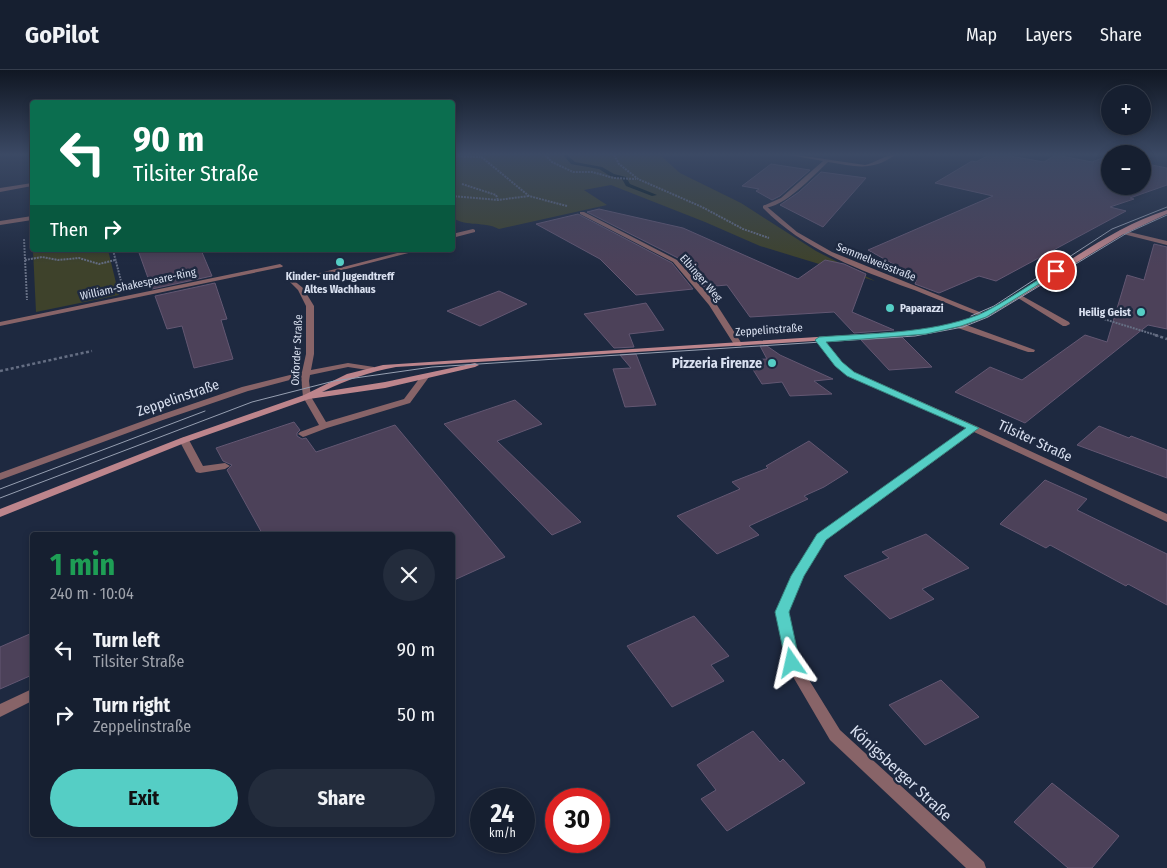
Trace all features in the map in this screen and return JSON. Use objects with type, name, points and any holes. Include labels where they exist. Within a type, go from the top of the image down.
[{"type":"main road","name":"Zeppelinstraße","points":[[0,514],[184,440],[307,396],[334,381],[371,369],[432,362],[493,360],[926,332],[958,325],[983,315],[1120,232],[1167,212]]},
{"type":"main road","name":"Zeppelinstraße","points":[[307,396],[425,376],[493,360]]},
{"type":"street","name":"Semmelweisstraße","points":[[791,192],[783,199],[765,207],[776,220],[802,238],[837,258],[983,315]]},
{"type":"street","name":"Elbinger Weg","points":[[582,213],[675,261],[712,304],[738,344]]},
{"type":"street","points":[[2,223],[30,218]]},
{"type":"street","points":[[455,235],[473,231]]},
{"type":"street","points":[[1120,232],[1167,243]]},
{"type":"street","name":"Oxforder Straße","points":[[307,396],[305,374],[310,354],[310,306],[301,289],[292,281],[409,252]]},
{"type":"street","name":"William-Shakespeare-Ring","points":[[0,324],[280,266]]},
{"type":"street","points":[[1017,295],[1066,324]]},
{"type":"street","points":[[958,325],[1031,350]]},
{"type":"street","name":"Tilsiter Straße","points":[[819,340],[850,374],[973,428],[1167,518]]},
{"type":"street","name":"Zeppelinstraße","points":[[0,477],[157,419],[245,389],[305,374],[348,366],[371,369]]},
{"type":"street","points":[[303,434],[407,401],[425,376]]},
{"type":"street","points":[[307,396],[324,426]]},
{"type":"street","name":"Königsberger Straße","points":[[973,428],[822,537],[797,576],[782,612],[792,663],[835,736],[978,868]]},
{"type":"street","points":[[184,440],[200,470],[225,466]]},
{"type":"street","points":[[0,711],[30,696]]},
{"type":"path","points":[[487,192],[496,195],[498,200]]},
{"type":"path","points":[[525,192],[530,196]]},
{"type":"path","points":[[668,192],[702,207],[743,229],[776,240]]},
{"type":"path","points":[[455,196],[498,200],[530,196],[560,203],[582,213]]},
{"type":"path","points":[[2,223],[6,229],[23,229],[28,318]]},
{"type":"path","points":[[114,252],[126,298]]},
{"type":"path","points":[[25,260],[42,257],[58,260],[79,258],[99,264],[116,260]]},
{"type":"path","points":[[1083,313],[1167,340]]},
{"type":"path","points":[[0,371],[92,351]]},
{"type":"green space","points":[[455,192],[587,192],[607,205],[499,229],[487,225],[455,219]]},
{"type":"green space","points":[[629,192],[719,192],[741,203],[816,251],[875,281],[760,246]]},
{"type":"green space","points":[[33,252],[108,252],[119,295],[36,312]]},
{"type":"building","points":[[758,192],[784,192],[772,200]]},
{"type":"building","points":[[799,192],[854,192],[823,227],[780,205]]},
{"type":"building","points":[[976,192],[1101,192],[1101,195],[1139,195],[1130,198],[1134,199],[1110,207],[1126,211],[996,281],[979,276],[939,293],[915,284],[917,277],[868,250],[993,196]]},
{"type":"building","points":[[599,209],[683,228],[798,279],[825,260],[844,264],[866,274],[852,312],[894,330],[854,333],[834,312],[750,317],[727,285],[704,287],[678,258],[587,212]]},
{"type":"building","points":[[578,214],[672,263],[693,289],[636,295],[600,259],[536,224]]},
{"type":"building","points":[[1154,244],[1167,247],[1167,329],[1148,325],[1025,423],[955,392],[990,367],[1022,380],[1085,335],[1107,342],[1127,275],[1144,280]]},
{"type":"building","points":[[139,252],[202,252],[212,276],[152,289]]},
{"type":"building","points":[[215,283],[227,319],[221,320],[233,359],[194,368],[182,326],[167,329],[155,296]]},
{"type":"building","points":[[499,291],[527,304],[480,326],[447,311]]},
{"type":"building","points":[[646,303],[664,330],[629,334],[634,347],[614,348],[584,314]]},
{"type":"building","points":[[902,337],[932,367],[889,370],[861,340]]},
{"type":"building","points":[[760,346],[767,346],[780,355],[833,379],[814,381],[832,394],[790,396],[782,382],[762,384],[747,360],[767,359]]},
{"type":"building","points":[[636,354],[656,405],[625,407],[613,369],[631,368],[620,355]]},
{"type":"building","points":[[515,400],[542,424],[497,441],[581,522],[552,535],[444,424]]},
{"type":"building","points":[[294,422],[300,430],[297,436],[302,439],[306,438],[316,452],[395,425],[505,557],[455,580],[455,532],[261,532],[227,470],[232,465],[223,461],[216,448]]},
{"type":"building","points":[[1099,426],[1167,450],[1167,478],[1077,445]]},
{"type":"building","points":[[809,441],[848,472],[824,487],[804,496],[808,499],[749,526],[759,535],[717,554],[677,516],[740,489],[732,482],[768,468],[766,466]]},
{"type":"building","points":[[1045,480],[1087,499],[1077,510],[1167,554],[1167,605],[1128,584],[1126,586],[1050,545],[1046,548],[1000,524]]},
{"type":"building","points":[[926,534],[969,568],[922,589],[934,599],[890,619],[844,576],[889,558],[882,552]]},
{"type":"building","points":[[694,616],[729,656],[711,665],[724,681],[672,707],[627,646]]},
{"type":"building","points":[[30,634],[30,676],[0,689],[0,647]]},
{"type":"building","points":[[941,680],[979,717],[925,745],[889,705]]},
{"type":"building","points":[[753,731],[780,762],[783,759],[805,783],[727,831],[701,799],[716,790],[697,765]]},
{"type":"building","points":[[1052,783],[1119,836],[1092,868],[1068,868],[1014,822]]},
{"type":"waterway","points":[[647,192],[654,195]]},
{"type":"tram line","points":[[971,316],[994,306],[1112,229],[1167,207]]},
{"type":"tram line","points":[[0,498],[252,402],[334,381],[432,367],[915,336],[963,327],[988,317],[1127,233],[1167,215]]},
{"type":"tram line","points":[[0,489],[205,411]]},
{"type":"place","name":"Kinder- und Jugendtreff Altes Wachhaus","points":[[340,262]]},
{"type":"place","name":"Paparazzi","points":[[890,308]]},
{"type":"place","name":"Heilig Geist","points":[[1141,312]]},
{"type":"place","name":"Pizzeria Firenze","points":[[772,363]]},
{"type":"route","points":[[792,663],[782,612],[797,576],[822,537],[973,428],[850,374],[819,340],[926,332],[958,325],[983,315],[1056,271]]}]
